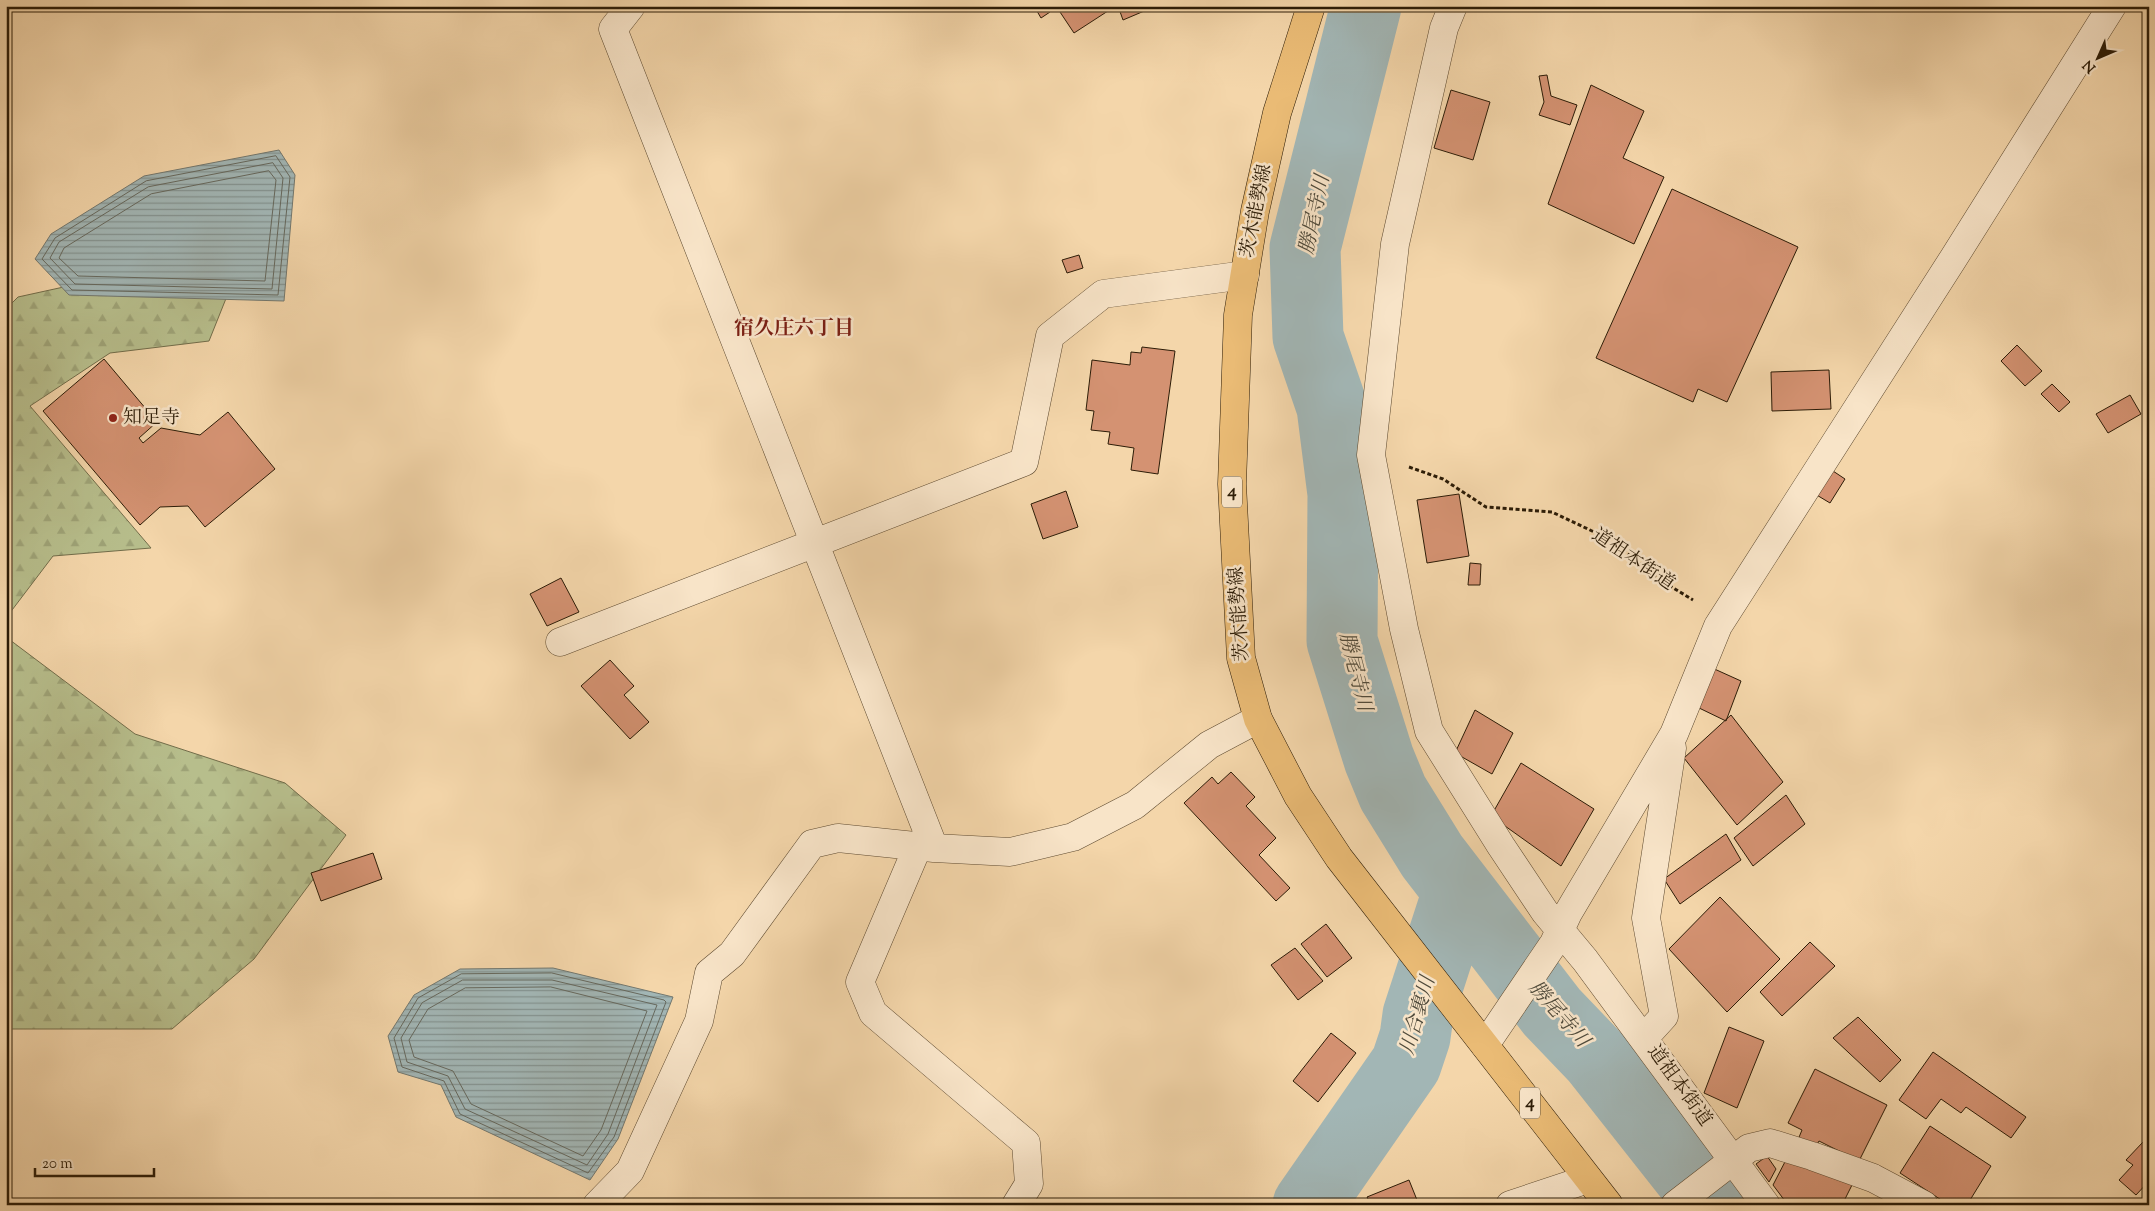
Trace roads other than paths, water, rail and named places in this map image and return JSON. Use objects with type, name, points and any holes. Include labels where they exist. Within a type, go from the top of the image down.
[{"type":"main road","name":"茨木能勢線","points":[[1311,6],[1277,113],[1256,211],[1238,315],[1232,484],[1241,658],[1258,719],[1298,796],[1339,858],[1451,1002],[1491,1036],[1588,1179],[1609,1205]]},
{"type":"street","points":[[631,6],[613,29],[814,544],[926,847],[860,982],[874,1013],[1026,1143],[1029,1184],[1016,1205]]},
{"type":"street","points":[[1454,6],[1444,28],[1395,244],[1371,455],[1404,629],[1429,731],[1545,912],[1557,936],[1644,1038]]},
{"type":"street","points":[[1491,1036],[1557,936],[1674,734],[1718,626],[1953,260],[2112,6]]},
{"type":"street","points":[[560,642],[1024,462],[1050,336],[1104,294],[1245,275]]},
{"type":"street","points":[[597,1205],[630,1171],[699,1021],[709,973],[732,954],[812,844],[838,838],[926,847],[1010,852],[1073,837],[1135,805],[1209,745],[1258,719]]},
{"type":"street","name":"道祖本街道","points":[[1674,734],[1646,918],[1664,1016],[1644,1038],[1766,1205]]},
{"type":"street","points":[[1675,1205],[1749,1148],[1770,1144],[1812,1156],[1873,1178],[1924,1205]]},
{"type":"street","points":[[1510,1205],[1588,1179]]},
{"type":"water","points":[[279,150],[295,175],[284,301],[69,295],[35,259],[51,234],[144,176]]},
{"type":"water","points":[[553,968],[673,997],[618,1139],[590,1180],[456,1117],[441,1085],[398,1072],[388,1036],[414,995],[460,969]]},
{"type":"waterway","name":"勝尾寺川","points":[[1366,6],[1305,248],[1308,337],[1332,407],[1343,494],[1342,641],[1379,759],[1393,793],[1432,856],[1552,1012],[1596,1058],[1712,1205]]},
{"type":"waterway","name":"川合裏川","points":[[1308,1205],[1406,1064],[1415,1037],[1418,1015],[1458,892]]},
{"type":"place","name":"知足寺","points":[[113,418]]},
{"type":"district","name":"宿久庄六丁目","points":[[794,329]]}]
